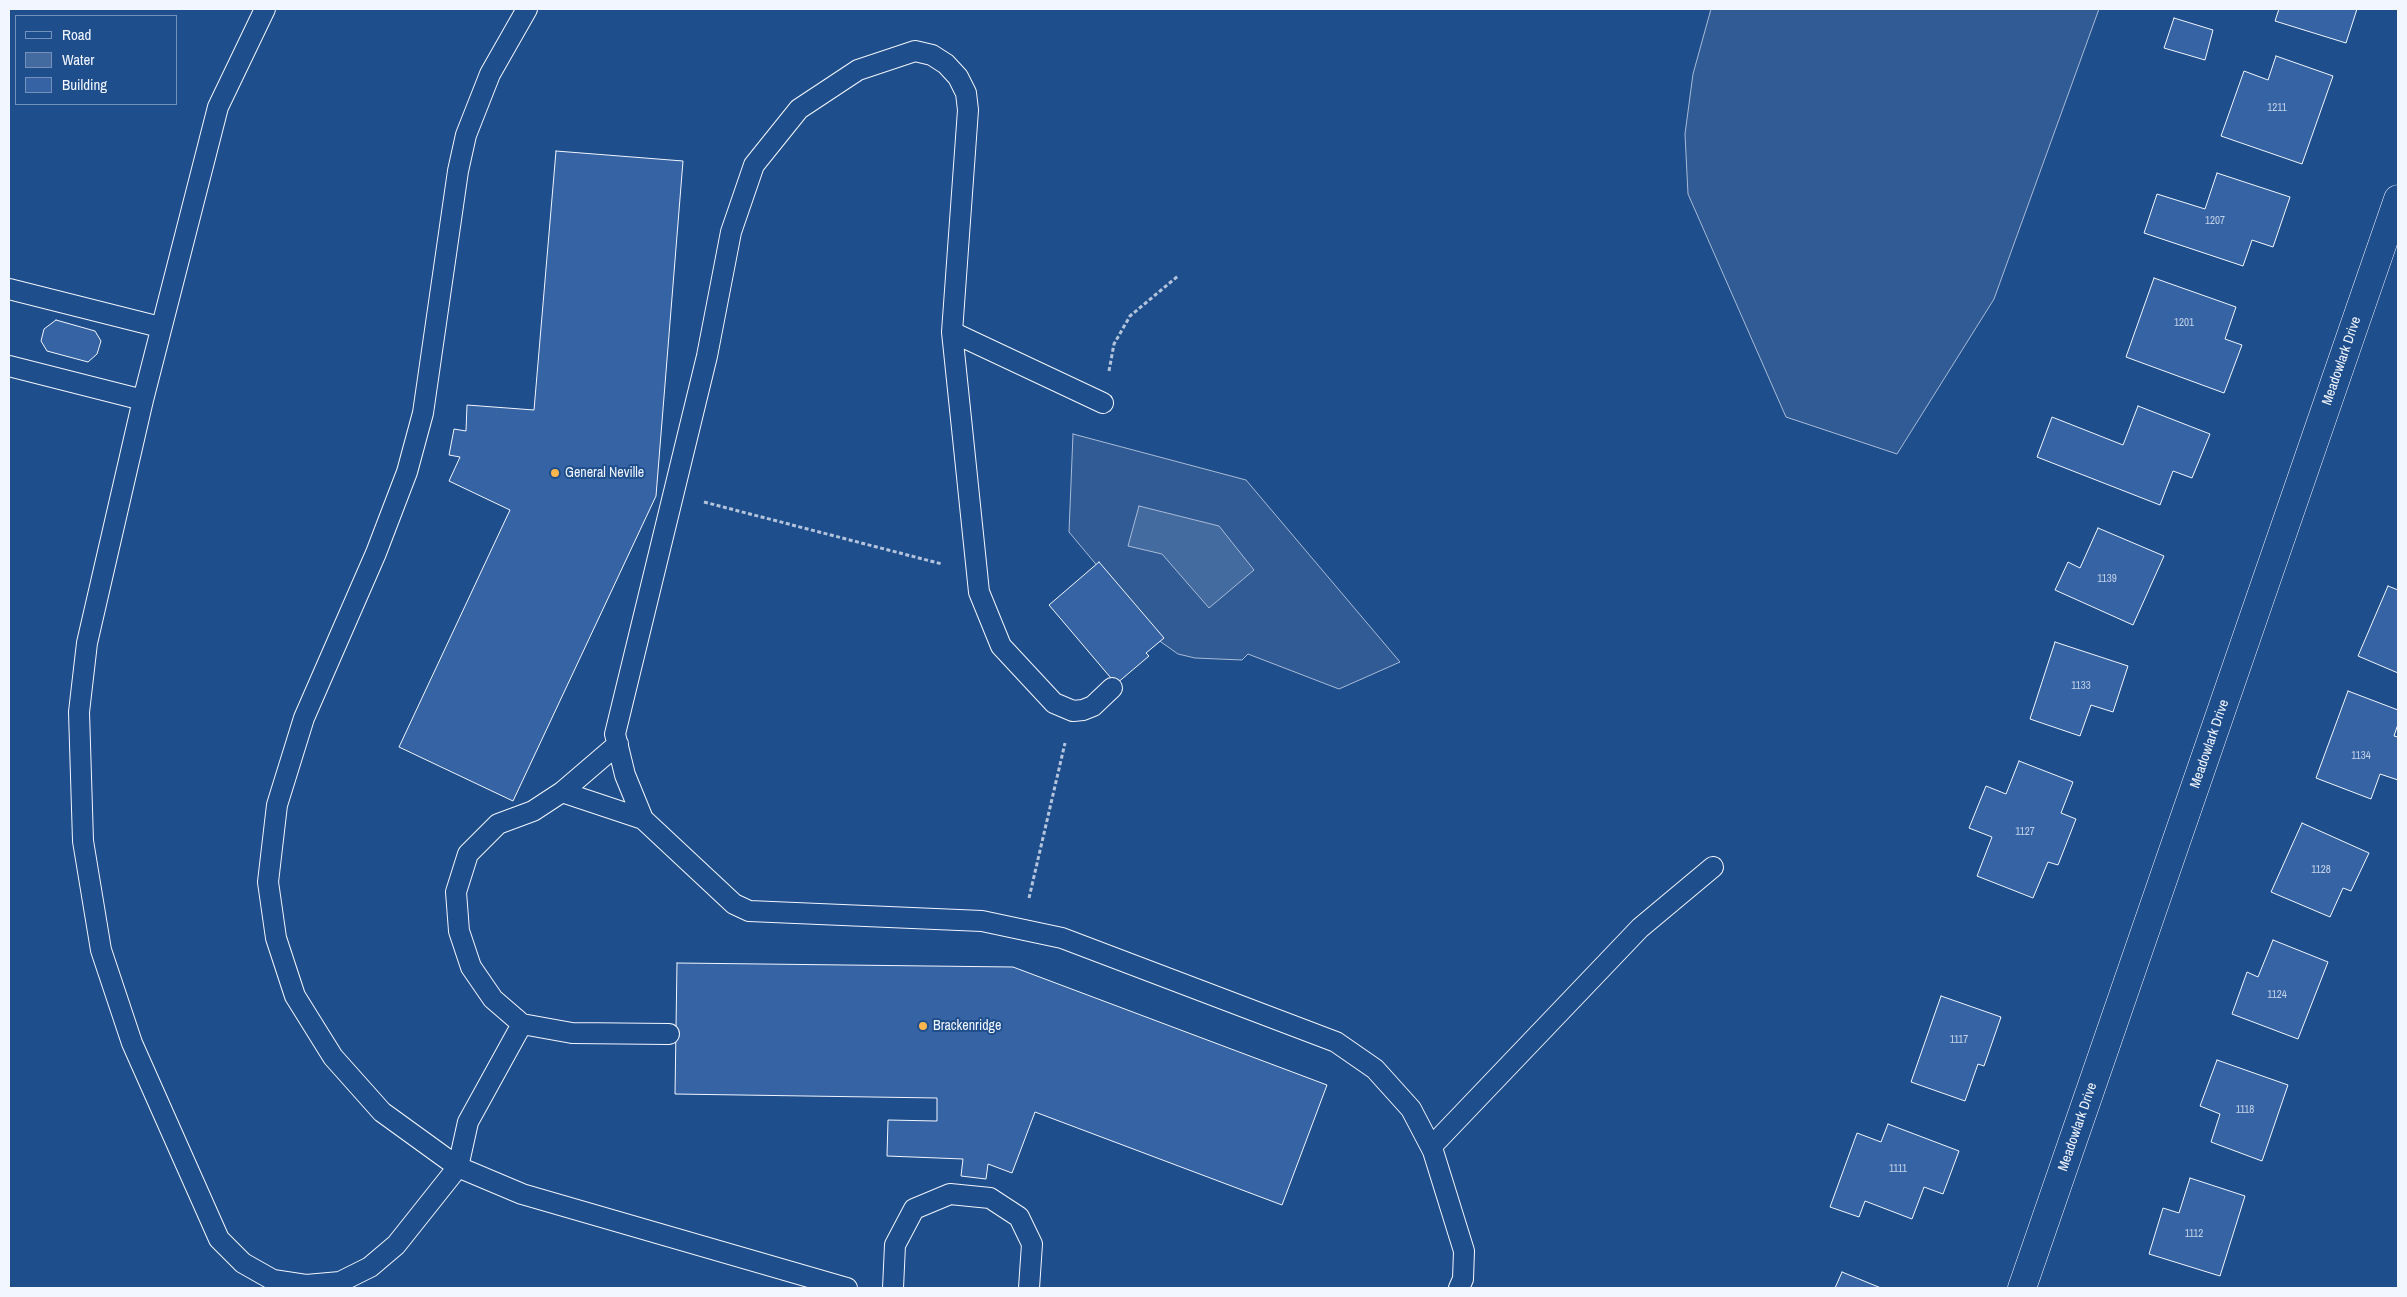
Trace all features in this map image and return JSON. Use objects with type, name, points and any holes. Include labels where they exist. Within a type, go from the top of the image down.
[{"type":"street","name":"Meadowlark Drive","points":[[2022,1288],[2398,199]]},
{"type":"lane","points":[[265,9],[218,107],[142,400],[87,643],[79,712],[83,842],[101,950],[132,1044],[219,1239],[243,1263],[273,1280],[306,1286],[340,1282],[370,1267],[396,1245],[458,1167],[468,1122],[522,1024]]},
{"type":"lane","points":[[527,9],[490,74],[466,135],[458,171],[421,421],[407,472],[376,553],[304,718],[277,805],[268,882],[276,938],[295,996],[333,1057],[382,1112],[458,1167],[522,1194],[847,1288]]},
{"type":"lane","points":[[643,819],[625,774],[615,734],[707,356],[731,232],[754,165],[799,109],[858,70],[915,51],[932,55],[946,64],[958,77],[966,93],[968,110],[952,332],[979,592],[1001,646],[1054,703],[1073,711],[1093,706],[1112,688]]},
{"type":"lane","points":[[9,289],[160,327]]},
{"type":"lane","points":[[952,332],[1103,403]]},
{"type":"lane","points":[[9,366],[142,400]]},
{"type":"lane","points":[[618,744],[562,792],[533,811],[498,824],[468,854],[456,892],[458,930],[471,967],[493,999],[522,1024],[572,1033],[669,1034]]},
{"type":"lane","points":[[562,792],[643,819],[734,904],[748,911],[982,922],[1062,938],[1336,1042],[1375,1069],[1387,1082],[1411,1109],[1431,1147],[1464,1251],[1462,1279],[1459,1288]]},
{"type":"lane","points":[[1431,1147],[1640,928],[1713,867]]},
{"type":"lane","points":[[893,1288],[895,1245],[914,1209],[950,1194],[990,1198],[1020,1217],[1032,1244],[1029,1288]]},
{"type":"path","points":[[1103,403],[1114,344],[1122,328],[1141,306],[1178,276]]},
{"type":"path","points":[[673,494],[977,573]]},
{"type":"path","points":[[1035,873],[1073,711]]},
{"type":"shaded area","points":[[1711,9],[2099,9],[1994,299],[1897,454],[1786,417],[1688,194],[1685,134],[1693,74]]},
{"type":"shaded area","points":[[1073,434],[1246,480],[1400,662],[1339,689],[1248,654],[1242,660],[1195,658],[1178,654],[1161,642],[1069,532]]},
{"type":"water","points":[[1139,506],[1219,526],[1254,570],[1209,608],[1162,554],[1128,546]]},
{"type":"building","points":[[2279,9],[2357,9],[2346,43],[2275,21]]},
{"type":"building","points":[[2174,18],[2213,30],[2205,60],[2164,48]]},
{"type":"building","points":[[2276,56],[2333,76],[2302,164],[2221,136],[2244,71],[2268,80]]},
{"type":"building","name":"General Neville","points":[[556,151],[683,161],[656,496],[513,801],[399,747],[510,510],[449,481],[460,457],[449,455],[454,429],[466,431],[467,405],[534,410]]},
{"type":"building","points":[[2217,173],[2290,197],[2273,247],[2252,240],[2243,266],[2144,233],[2157,194],[2205,209]]},
{"type":"building","points":[[2154,278],[2236,307],[2225,339],[2242,345],[2224,393],[2126,357]]},
{"type":"building","points":[[56,320],[95,331],[101,341],[97,354],[88,362],[47,351],[41,341],[44,329]]},
{"type":"building","points":[[2138,406],[2210,434],[2192,478],[2173,471],[2160,505],[2037,457],[2052,417],[2123,445]]},
{"type":"building","points":[[2098,528],[2164,556],[2133,625],[2055,590],[2068,562],[2080,568]]},
{"type":"building","points":[[1099,562],[1164,638],[1146,653],[1149,656],[1116,684],[1049,605]]},
{"type":"building","points":[[2388,586],[2398,590],[2398,673],[2358,656]]},
{"type":"building","points":[[2055,642],[2128,666],[2113,712],[2091,705],[2080,736],[2030,719]]},
{"type":"building","points":[[2348,691],[2398,710],[2398,724],[2394,736],[2398,737],[2398,780],[2380,774],[2371,799],[2316,778]]},
{"type":"building","points":[[2019,761],[2073,782],[2061,813],[2076,819],[2058,865],[2048,862],[2033,898],[1977,876],[1992,837],[1969,828],[1986,786],[2006,794]]},
{"type":"building","points":[[2302,823],[2369,853],[2351,891],[2343,888],[2330,917],[2271,892]]},
{"type":"building","points":[[2273,940],[2328,962],[2298,1039],[2232,1014],[2247,972],[2258,977]]},
{"type":"building","name":"Brackenridge","points":[[677,963],[1013,967],[1327,1085],[1282,1205],[1035,1112],[1012,1173],[988,1164],[986,1179],[961,1176],[963,1159],[887,1156],[888,1120],[937,1121],[937,1098],[675,1094]]},
{"type":"building","points":[[1941,996],[2001,1017],[1984,1066],[1978,1064],[1965,1101],[1911,1082]]},
{"type":"building","points":[[2217,1060],[2288,1085],[2262,1161],[2211,1142],[2220,1114],[2200,1106]]},
{"type":"building","points":[[1888,1124],[1959,1151],[1943,1194],[1924,1187],[1912,1219],[1865,1201],[1859,1217],[1830,1207],[1857,1133],[1881,1142]]},
{"type":"building","points":[[2190,1178],[2245,1196],[2220,1276],[2149,1254],[2163,1208],[2179,1213]]},
{"type":"building","points":[[1842,1272],[1881,1288],[1835,1288]]},
{"type":"place","name":"General Neville","points":[[555,473]]},
{"type":"place","name":"Brackenridge","points":[[923,1026]]}]
